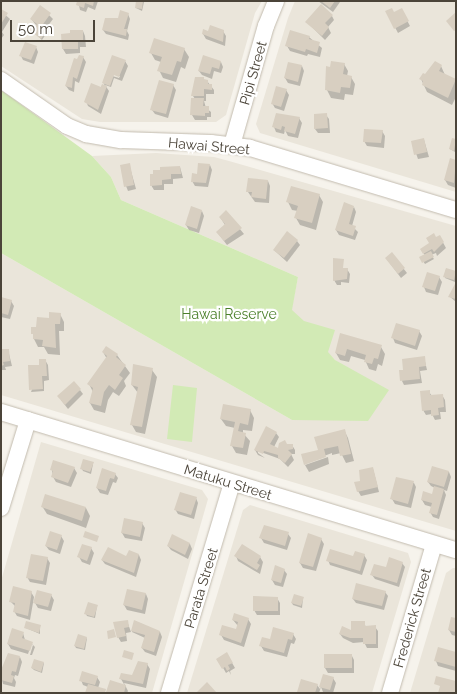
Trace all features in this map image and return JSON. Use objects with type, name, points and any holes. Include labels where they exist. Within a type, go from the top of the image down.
[{"type":"street","name":"Pipi Street","points":[[232,145],[266,26],[276,1]]},
{"type":"street","name":"Hawai Street","points":[[1,80],[67,126],[86,134],[121,140],[232,145],[250,148],[456,210]]},
{"type":"street","name":"Matuku Street","points":[[1,412],[456,550]]},
{"type":"street","points":[[1,508],[28,420]]},
{"type":"street","name":"Parata Street","points":[[169,693],[232,483]]},
{"type":"street","name":"Frederick Street","points":[[390,693],[434,544]]},
{"type":"shaded area","points":[[1,1],[262,1],[255,13],[226,115],[216,122],[100,122],[82,119],[1,66]]},
{"type":"shaded area","points":[[295,1],[456,1],[456,192],[260,133],[256,124],[288,18]]},
{"type":"shaded area","points":[[156,153],[214,157],[456,226],[456,531],[1,395],[1,253],[292,420],[338,363],[290,316],[298,277],[121,200],[111,177],[92,156]]},
{"type":"shaded area","points":[[41,442],[202,490],[208,499],[152,693],[1,693],[1,581]]},
{"type":"shaded area","points":[[250,505],[408,553],[411,562],[372,693],[187,693],[243,510]]},
{"type":"shaded area","points":[[456,568],[456,693],[410,693],[446,573]]},
{"type":"green space","name":"Hawai Reserve","points":[[1,90],[92,156],[111,177],[121,200],[298,277],[292,310],[304,321],[335,330],[328,352],[335,360],[389,390],[368,421],[292,420],[1,253]]},
{"type":"green space","points":[[173,385],[197,388],[192,442],[167,439]]},
{"type":"building","points":[[77,1],[94,1],[93,6],[85,3],[84,8],[76,5]]},
{"type":"building","points":[[136,1],[143,1],[142,9],[135,8]]},
{"type":"building","points":[[321,1],[335,1],[330,8]]},
{"type":"building","points":[[321,4],[333,15],[325,23],[329,27],[322,36],[305,22]]},
{"type":"building","points":[[40,5],[51,13],[41,27],[46,31],[41,39],[31,31],[37,24],[30,19]]},
{"type":"building","points":[[392,8],[394,12],[402,8],[409,21],[394,29],[385,11]]},
{"type":"building","points":[[1,9],[8,13],[1,24]]},
{"type":"building","points":[[120,10],[129,13],[124,29],[127,29],[126,36],[102,30],[105,18],[118,18]]},
{"type":"building","points":[[456,12],[456,30],[454,31],[446,21]]},
{"type":"building","points":[[210,25],[224,30],[223,42],[202,34],[203,29],[208,31]]},
{"type":"building","points":[[70,30],[83,30],[83,42],[78,42],[78,49],[62,49],[61,34],[70,33]]},
{"type":"building","points":[[290,30],[310,36],[309,39],[320,42],[317,53],[306,49],[305,52],[285,46]]},
{"type":"building","points":[[154,38],[185,48],[181,62],[177,61],[172,75],[157,71],[162,57],[149,53]]},
{"type":"building","points":[[25,42],[37,46],[31,60],[19,56]]},
{"type":"building","points":[[79,55],[84,56],[77,79],[73,77],[72,88],[65,86],[74,58],[77,59]]},
{"type":"building","points":[[112,55],[126,60],[119,77],[114,75],[110,86],[102,83]]},
{"type":"building","points":[[203,55],[221,61],[219,69],[212,67],[210,74],[198,71]]},
{"type":"building","points":[[331,61],[345,63],[343,74],[352,76],[350,88],[341,87],[340,93],[325,90],[326,66],[330,67]]},
{"type":"building","points":[[435,61],[442,65],[439,71],[456,79],[448,98],[422,85],[423,81],[419,79]]},
{"type":"building","points":[[288,62],[302,65],[298,82],[284,78]]},
{"type":"building","points":[[195,77],[204,77],[204,79],[208,80],[208,84],[212,84],[212,90],[204,89],[204,96],[191,96]]},
{"type":"building","points":[[159,80],[174,84],[166,114],[150,110]]},
{"type":"building","points":[[91,83],[101,87],[102,84],[107,86],[98,110],[84,102]]},
{"type":"building","points":[[276,86],[287,89],[281,107],[271,104]]},
{"type":"building","points":[[191,98],[204,98],[203,106],[209,106],[209,113],[205,113],[205,116],[190,115]]},
{"type":"building","points":[[276,113],[300,117],[295,134],[284,131],[285,127],[282,126],[281,130],[272,127]]},
{"type":"building","points":[[327,113],[328,128],[314,129],[314,114]]},
{"type":"building","points":[[364,129],[383,130],[381,143],[363,142]]},
{"type":"building","points":[[424,138],[427,152],[414,155],[411,141]]},
{"type":"building","points":[[452,138],[456,139],[454,151],[449,149]]},
{"type":"building","points":[[450,158],[456,160],[454,183],[444,180]]},
{"type":"building","points":[[130,163],[134,185],[124,187],[120,165]]},
{"type":"building","points":[[198,163],[210,164],[206,183],[191,182],[192,173],[197,174]]},
{"type":"building","points":[[180,166],[181,174],[171,174],[171,179],[162,180],[162,185],[150,186],[150,174],[153,174],[153,170],[160,170],[160,167]]},
{"type":"building","points":[[248,178],[268,180],[266,199],[251,197],[252,192],[246,192]]},
{"type":"building","points":[[291,186],[320,194],[312,223],[294,218],[298,206],[286,202]]},
{"type":"building","points":[[344,202],[354,206],[349,224],[356,226],[353,236],[335,230]]},
{"type":"building","points":[[191,206],[202,210],[197,229],[185,225]]},
{"type":"building","points":[[226,210],[242,228],[224,241],[216,232],[225,224],[219,217]]},
{"type":"building","points":[[287,231],[298,240],[284,258],[273,250]]},
{"type":"building","points":[[434,233],[436,237],[440,235],[444,242],[434,252],[432,249],[423,254],[420,249],[429,243],[426,238]]},
{"type":"building","points":[[431,251],[434,257],[422,263],[419,257]]},
{"type":"building","points":[[392,252],[405,268],[398,274],[385,258]]},
{"type":"building","points":[[333,258],[344,259],[343,268],[348,268],[347,279],[333,281]]},
{"type":"building","points":[[446,268],[456,271],[454,280],[443,277]]},
{"type":"building","points":[[427,272],[440,276],[435,291],[422,287]]},
{"type":"building","points":[[456,282],[456,299],[448,297]]},
{"type":"building","points":[[1,297],[12,300],[8,315],[1,313]]},
{"type":"building","points":[[49,312],[61,313],[60,324],[55,324],[56,348],[42,346],[43,340],[33,339],[33,334],[31,334],[31,327],[36,327],[37,317],[49,318]]},
{"type":"building","points":[[396,323],[420,330],[415,346],[391,338]]},
{"type":"building","points":[[340,333],[382,345],[378,359],[374,358],[372,364],[364,362],[366,355],[347,349],[345,356],[335,353]]},
{"type":"building","points":[[106,346],[118,354],[116,357],[126,365],[119,375],[123,378],[115,390],[109,385],[104,392],[101,406],[89,403],[93,388],[87,384],[107,356],[102,352]]},
{"type":"building","points":[[1,349],[9,349],[10,361],[3,362],[4,365],[1,366]]},
{"type":"building","points":[[425,356],[426,366],[419,367],[420,379],[400,381],[399,370],[403,370],[402,359]]},
{"type":"building","points":[[39,359],[46,359],[47,376],[42,376],[43,389],[29,390],[28,365],[39,365]]},
{"type":"building","points":[[133,364],[153,368],[142,427],[130,425],[138,387],[131,385]]},
{"type":"building","points":[[74,381],[81,389],[65,405],[57,396]]},
{"type":"building","points":[[430,390],[430,395],[443,394],[444,407],[438,408],[439,415],[431,416],[431,410],[422,411],[420,391]]},
{"type":"building","points":[[223,404],[251,409],[248,425],[240,423],[238,431],[246,433],[243,448],[230,446],[235,422],[220,419]]},
{"type":"building","points":[[266,426],[277,432],[270,444],[278,448],[279,443],[285,440],[287,444],[293,444],[293,449],[288,450],[292,454],[285,463],[278,458],[278,455],[264,451],[263,454],[254,450]]},
{"type":"building","points":[[345,429],[351,454],[340,456],[338,446],[324,449],[326,457],[304,465],[301,454],[318,450],[314,437]]},
{"type":"building","points":[[83,459],[94,462],[90,472],[80,469]]},
{"type":"building","points":[[53,460],[75,467],[68,483],[51,477],[53,471],[50,470]]},
{"type":"building","points":[[432,466],[449,471],[444,487],[427,482]]},
{"type":"building","points":[[373,467],[378,487],[357,492],[354,482],[360,481],[359,470]]},
{"type":"building","points":[[102,468],[116,473],[114,479],[110,478],[106,491],[96,488]]},
{"type":"building","points":[[396,477],[414,481],[408,504],[390,499]]},
{"type":"building","points":[[434,486],[444,489],[437,515],[429,513],[432,503],[421,500],[423,491],[432,494]]},
{"type":"building","points":[[180,492],[197,497],[191,515],[174,510]]},
{"type":"building","points":[[45,494],[86,507],[82,521],[41,507]]},
{"type":"building","points":[[124,518],[143,522],[140,537],[121,533]]},
{"type":"building","points":[[264,525],[289,532],[285,546],[259,538]]},
{"type":"building","points":[[50,531],[62,535],[57,550],[45,546]]},
{"type":"building","points":[[85,531],[99,536],[97,542],[83,537]]},
{"type":"building","points":[[308,533],[322,538],[313,567],[299,563]]},
{"type":"building","points":[[172,534],[190,543],[185,555],[167,546]]},
{"type":"building","points":[[82,544],[92,547],[87,561],[77,557]]},
{"type":"building","points":[[242,544],[261,556],[257,563],[260,565],[257,570],[234,556]]},
{"type":"building","points":[[108,547],[126,556],[129,550],[139,554],[134,573],[101,560]]},
{"type":"building","points":[[330,549],[353,556],[355,551],[365,554],[360,571],[326,561]]},
{"type":"building","points":[[31,554],[48,557],[43,581],[26,578]]},
{"type":"building","points":[[389,557],[403,562],[397,583],[370,575],[374,564],[386,567]]},
{"type":"building","points":[[275,565],[285,569],[281,583],[271,580]]},
{"type":"building","points":[[356,583],[386,591],[382,606],[352,599]]},
{"type":"building","points":[[13,586],[32,591],[28,616],[13,612],[15,603],[9,602]]},
{"type":"building","points":[[127,589],[146,593],[142,610],[123,605]]},
{"type":"building","points":[[37,590],[52,594],[48,607],[33,603]]},
{"type":"building","points":[[294,594],[304,597],[301,606],[291,603]]},
{"type":"building","points":[[253,596],[278,597],[278,611],[253,611]]},
{"type":"building","points":[[88,602],[98,605],[94,617],[84,614]]},
{"type":"building","points":[[234,613],[249,618],[241,643],[219,635],[222,625],[236,629],[238,622],[232,620]]},
{"type":"building","points":[[451,617],[456,618],[456,632],[448,630]]},
{"type":"building","points":[[128,620],[129,627],[124,628],[126,636],[117,638],[113,622]]},
{"type":"building","points":[[134,620],[160,631],[154,652],[141,648],[145,635],[131,631]]},
{"type":"building","points":[[26,621],[41,625],[39,633],[24,628]]},
{"type":"building","points":[[351,621],[365,621],[365,626],[376,625],[376,644],[363,644],[363,638],[350,638],[339,634],[342,626],[351,630]]},
{"type":"building","points":[[273,627],[294,633],[292,640],[288,639],[284,653],[259,646],[262,637],[270,639]]},
{"type":"building","points":[[12,628],[24,632],[22,638],[33,642],[30,651],[7,644]]},
{"type":"building","points":[[114,629],[116,637],[108,639],[107,631]]},
{"type":"building","points":[[78,634],[87,637],[84,649],[74,646]]},
{"type":"building","points":[[438,647],[456,652],[456,667],[434,661]]},
{"type":"building","points":[[124,650],[134,653],[132,660],[122,657]]},
{"type":"building","points":[[227,652],[233,663],[228,665],[230,669],[227,671],[225,667],[222,669],[216,659]]},
{"type":"building","points":[[8,653],[20,656],[16,672],[12,671],[11,675],[14,676],[12,683],[1,680],[1,670]]},
{"type":"building","points":[[324,654],[352,654],[352,668],[324,668]]},
{"type":"building","points":[[34,659],[44,662],[41,672],[31,668]]},
{"type":"building","points":[[138,661],[148,663],[143,684],[119,679],[121,673],[132,675]]},
{"type":"building","points":[[82,671],[98,676],[95,685],[79,681]]},
{"type":"building","points":[[323,674],[334,677],[330,690],[319,687]]},
{"type":"building","points":[[436,676],[456,681],[456,693],[438,693],[440,686],[434,684]]},
{"type":"building","points":[[301,679],[318,684],[315,693],[297,692]]},
{"type":"building","points":[[110,680],[126,685],[124,693],[106,692]]},
{"type":"building","points":[[207,682],[217,693],[196,693]]},
{"type":"building","points":[[88,684],[106,689],[105,693],[85,693]]}]
